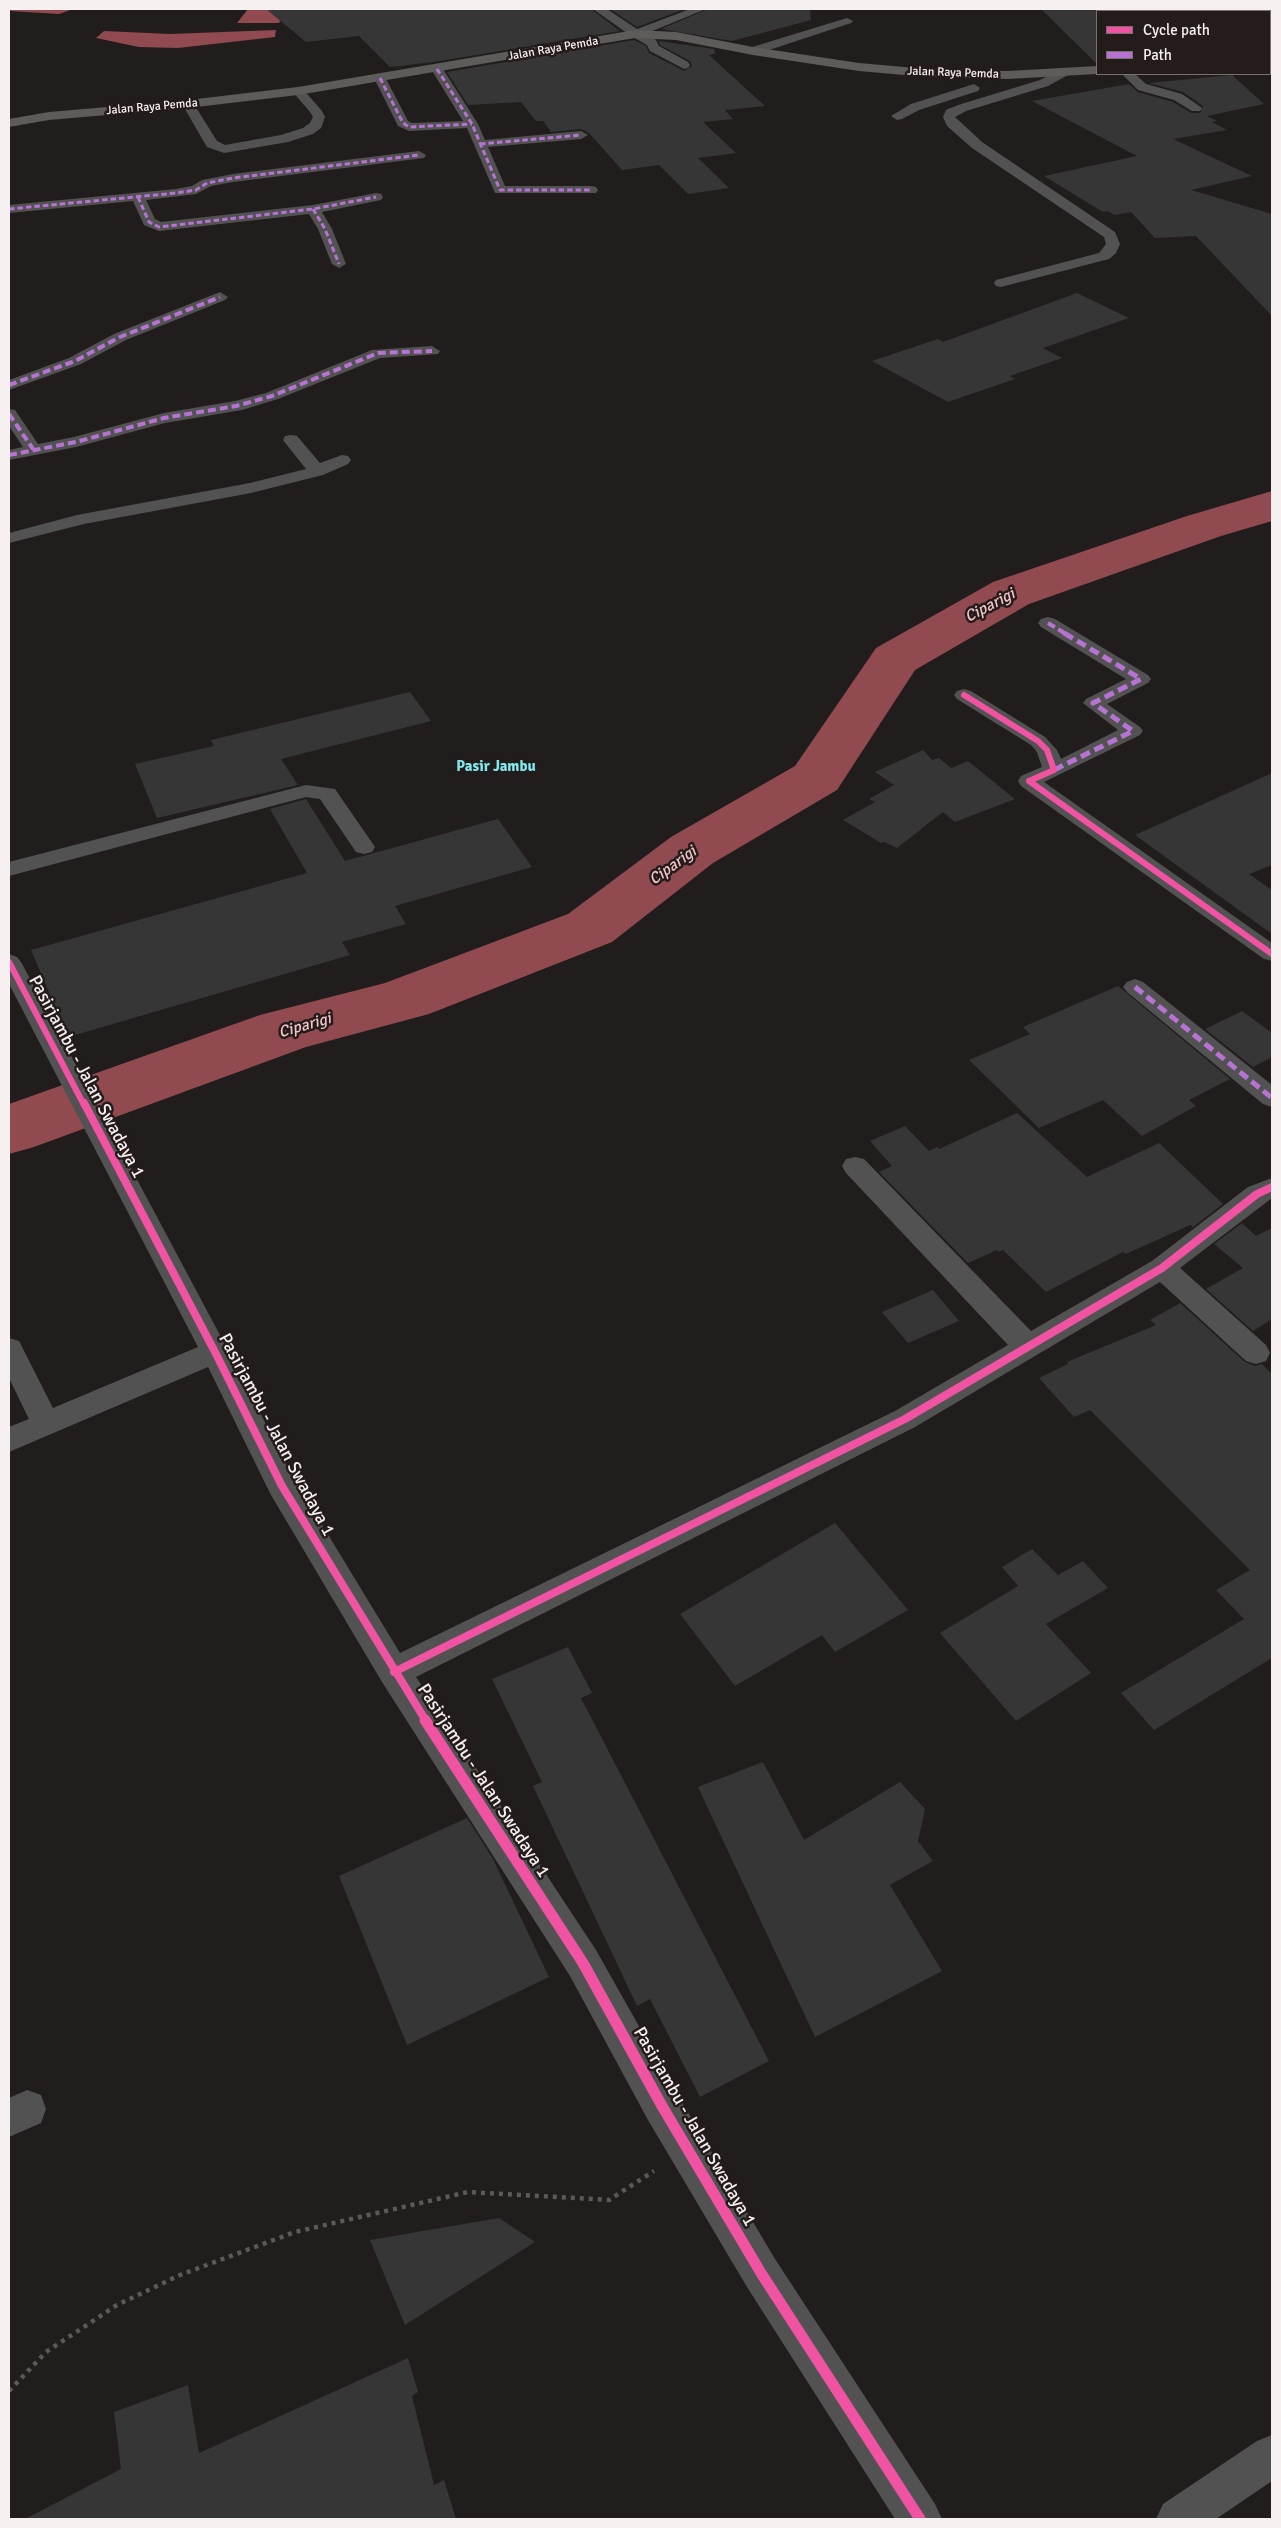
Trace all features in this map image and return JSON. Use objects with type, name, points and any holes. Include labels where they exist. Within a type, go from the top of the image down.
[{"type":"main road","name":"Jalan Raya Pemda","points":[[9,123],[49,116],[188,104],[298,91],[437,70],[635,34],[676,36],[753,51],[859,68],[928,73],[1008,75],[1096,70]]},
{"type":"street","points":[[599,9],[617,19],[635,34],[684,65]]},
{"type":"street","points":[[635,34],[646,24],[700,9]]},
{"type":"street","points":[[676,36],[687,27],[700,9]]},
{"type":"street","points":[[753,51],[847,21]]},
{"type":"street","points":[[437,70],[472,124],[500,190],[591,190]]},
{"type":"street","points":[[1001,283],[1104,256],[1111,250],[1110,235],[977,145],[949,117],[951,113],[962,108],[1037,86],[1064,72]]},
{"type":"street","points":[[897,116],[915,106],[1008,75]]},
{"type":"street","points":[[1129,75],[1142,87],[1178,97],[1196,108]]},
{"type":"street","points":[[380,78],[403,123],[409,127],[472,124]]},
{"type":"street","points":[[188,104],[212,144],[224,149],[284,139],[308,131],[316,124],[319,117],[316,110],[298,91]]},
{"type":"street","points":[[480,144],[581,135]]},
{"type":"street","points":[[9,209],[196,190],[207,183],[233,178],[419,154]]},
{"type":"street","points":[[138,197],[148,222],[159,227],[313,209],[376,197]]},
{"type":"street","points":[[313,209],[325,229],[339,264]]},
{"type":"street","points":[[9,384],[75,361],[120,336],[220,297]]},
{"type":"street","points":[[9,455],[76,442],[164,418],[212,411],[272,396],[378,353],[432,351]]},
{"type":"street","points":[[9,414],[32,450]]},
{"type":"street","points":[[291,440],[317,471]]},
{"type":"street","points":[[9,538],[83,519],[243,490],[317,471],[342,460]]},
{"type":"street","points":[[1048,623],[1141,679],[1092,703],[1133,731],[1029,781],[1272,954]]},
{"type":"street","points":[[964,695],[1038,741],[1047,750],[1054,770]]},
{"type":"street","points":[[9,869],[306,791],[327,794],[364,847]]},
{"type":"street","name":"Pasirjambu - Jalan Swadaya 1","points":[[9,962],[97,1132],[215,1352],[282,1486],[394,1672],[583,1963],[688,2149],[761,2273],[920,2519]]},
{"type":"street","points":[[1134,987],[1272,1098]]},
{"type":"street","points":[[854,1166],[1029,1348]]},
{"type":"street","points":[[394,1672],[624,1557],[868,1439],[1029,1348],[1162,1268],[1257,1194],[1272,1187]]},
{"type":"street","points":[[1162,1268],[1256,1353]]},
{"type":"street","points":[[9,1349],[46,1424]]},
{"type":"street","points":[[9,1440],[215,1352]]},
{"type":"street","points":[[1178,2519],[1272,2456]]},
{"type":"path","points":[[9,2391],[46,2352],[117,2305],[180,2275],[295,2232],[468,2192],[609,2200],[688,2149]]},
{"type":"shaded area","points":[[13,9],[73,9],[59,14],[10,11]]},
{"type":"shaded area","points":[[248,9],[286,9],[279,23],[237,23]]},
{"type":"shaded area","points":[[276,30],[275,37],[178,48],[139,47],[96,38],[104,31],[170,34]]},
{"type":"building","points":[[266,9],[591,9],[620,31],[434,62],[390,67],[359,36],[306,42]]},
{"type":"building","points":[[610,9],[685,9],[637,27]]},
{"type":"building","points":[[708,9],[810,9],[811,20],[732,41],[661,29]]},
{"type":"building","points":[[1041,9],[1097,9],[1096,63]]},
{"type":"building","points":[[634,40],[646,46],[649,53],[684,71],[692,66],[690,61],[660,45],[659,41],[714,49],[715,54],[709,55],[765,106],[725,110],[733,119],[703,122],[736,153],[698,158],[729,188],[688,194],[659,165],[622,170],[589,133],[581,129],[551,132],[543,121],[536,121],[521,102],[468,105],[447,72]]},
{"type":"building","points":[[1232,75],[1264,104],[1207,116],[1217,121],[1212,122],[1227,130],[1173,139],[1252,176],[1191,190],[1272,214],[1272,316],[1196,236],[1155,238],[1131,212],[1114,215],[1108,211],[1103,212],[1044,176],[1137,156],[1032,101],[1129,84],[1138,92],[1173,102],[1191,113],[1200,113],[1203,106],[1183,92],[1149,83]]},
{"type":"building","points":[[1077,293],[1129,318],[1043,348],[1062,358],[1010,376],[1015,379],[948,402],[872,361],[938,339],[943,342]]},
{"type":"building","points":[[410,692],[431,721],[281,759],[298,785],[157,818],[135,764],[214,746],[211,740]]},
{"type":"building","points":[[923,750],[932,760],[939,758],[951,768],[968,761],[1015,799],[955,822],[943,812],[897,848],[884,842],[881,843],[843,820],[875,802],[869,799],[894,785],[875,772]]},
{"type":"building","points":[[1272,773],[1272,865],[1249,874],[1272,890],[1272,934],[1135,835]]},
{"type":"building","points":[[306,799],[345,861],[498,819],[532,867],[395,906],[406,924],[342,942],[350,955],[68,1037],[31,950],[307,873],[270,809]]},
{"type":"building","points":[[1118,986],[1230,1079],[1189,1100],[1196,1106],[1142,1136],[1103,1100],[1039,1128],[969,1060],[1030,1034],[1023,1027]]},
{"type":"building","points":[[1242,1011],[1272,1033],[1272,1057],[1253,1067],[1205,1029]]},
{"type":"building","points":[[1017,1113],[1087,1177],[1159,1143],[1223,1204],[1193,1227],[1190,1225],[1126,1254],[1123,1252],[1046,1292],[1003,1250],[999,1252],[997,1250],[968,1263],[879,1172],[892,1166],[870,1141],[905,1126],[929,1151],[937,1147],[939,1149]]},
{"type":"building","points":[[1242,1223],[1256,1236],[1272,1228],[1272,1319],[1253,1331],[1206,1289],[1243,1268],[1214,1244]]},
{"type":"building","points":[[933,1290],[959,1321],[908,1343],[882,1312]]},
{"type":"building","points":[[1180,1303],[1245,1362],[1255,1366],[1262,1364],[1272,1374],[1272,1658],[1154,1730],[1121,1693],[1244,1619],[1216,1590],[1250,1570],[1090,1410],[1074,1417],[1039,1378],[1068,1364],[1067,1362],[1156,1325],[1150,1320]]},
{"type":"building","points":[[835,1523],[908,1610],[835,1652],[822,1635],[735,1686],[680,1614]]},
{"type":"building","points":[[1032,1549],[1058,1575],[1083,1561],[1108,1588],[1046,1624],[1091,1673],[1016,1721],[940,1633],[1018,1586],[1002,1567]]},
{"type":"building","points":[[568,1647],[592,1693],[581,1698],[769,2061],[700,2097],[650,1999],[637,2006],[533,1786],[542,1782],[492,1679]]},
{"type":"building","points":[[763,1762],[804,1840],[900,1782],[925,1809],[918,1841],[933,1861],[890,1885],[942,1971],[815,2037],[698,1787]]},
{"type":"building","points":[[467,1818],[493,1859],[549,1977],[407,2045],[339,1876]]},
{"type":"building","points":[[499,2218],[535,2242],[405,2325],[370,2240]]},
{"type":"building","points":[[408,2358],[418,2392],[412,2396],[434,2485],[444,2480],[456,2519],[25,2519],[121,2469],[114,2412],[188,2385],[199,2453]]},
{"type":"waterway","name":"Ciparigi","points":[[9,1130],[284,1031],[406,999],[590,928],[692,850],[816,778],[895,659],[1011,593],[1204,526],[1272,506]]},
{"type":"marked path","points":[[437,69],[472,124],[500,190],[591,190]]},
{"type":"marked path","points":[[380,78],[403,123],[409,127],[472,124]]},
{"type":"marked path","points":[[480,144],[581,135]]},
{"type":"marked path","points":[[9,209],[176,193],[196,190],[207,183],[233,178],[419,155]]},
{"type":"marked path","points":[[138,197],[149,222],[159,227],[313,209],[376,197]]},
{"type":"marked path","points":[[313,209],[325,229],[339,264]]},
{"type":"marked path","points":[[9,385],[75,361],[120,337],[220,297]]},
{"type":"marked path","points":[[9,455],[76,442],[164,418],[236,406],[272,396],[378,353],[432,351]]},
{"type":"marked path","points":[[9,414],[33,449]]},
{"type":"marked path","points":[[1048,623],[1141,679],[1093,703],[1133,731],[1054,770]]},
{"type":"marked path","points":[[1135,987],[1272,1098]]},
{"type":"cycle path","points":[[964,695],[1038,741],[1047,750],[1054,770],[1029,781],[1272,954]]},
{"type":"cycle path","points":[[9,962],[215,1352],[282,1486],[394,1672],[583,1963],[662,2106],[761,2273],[920,2519]]},
{"type":"cycle path","points":[[394,1672],[905,1419],[1162,1268],[1257,1194],[1272,1187]]},
{"type":"district","name":"Pasir Jambu","points":[[496,767]]}]
